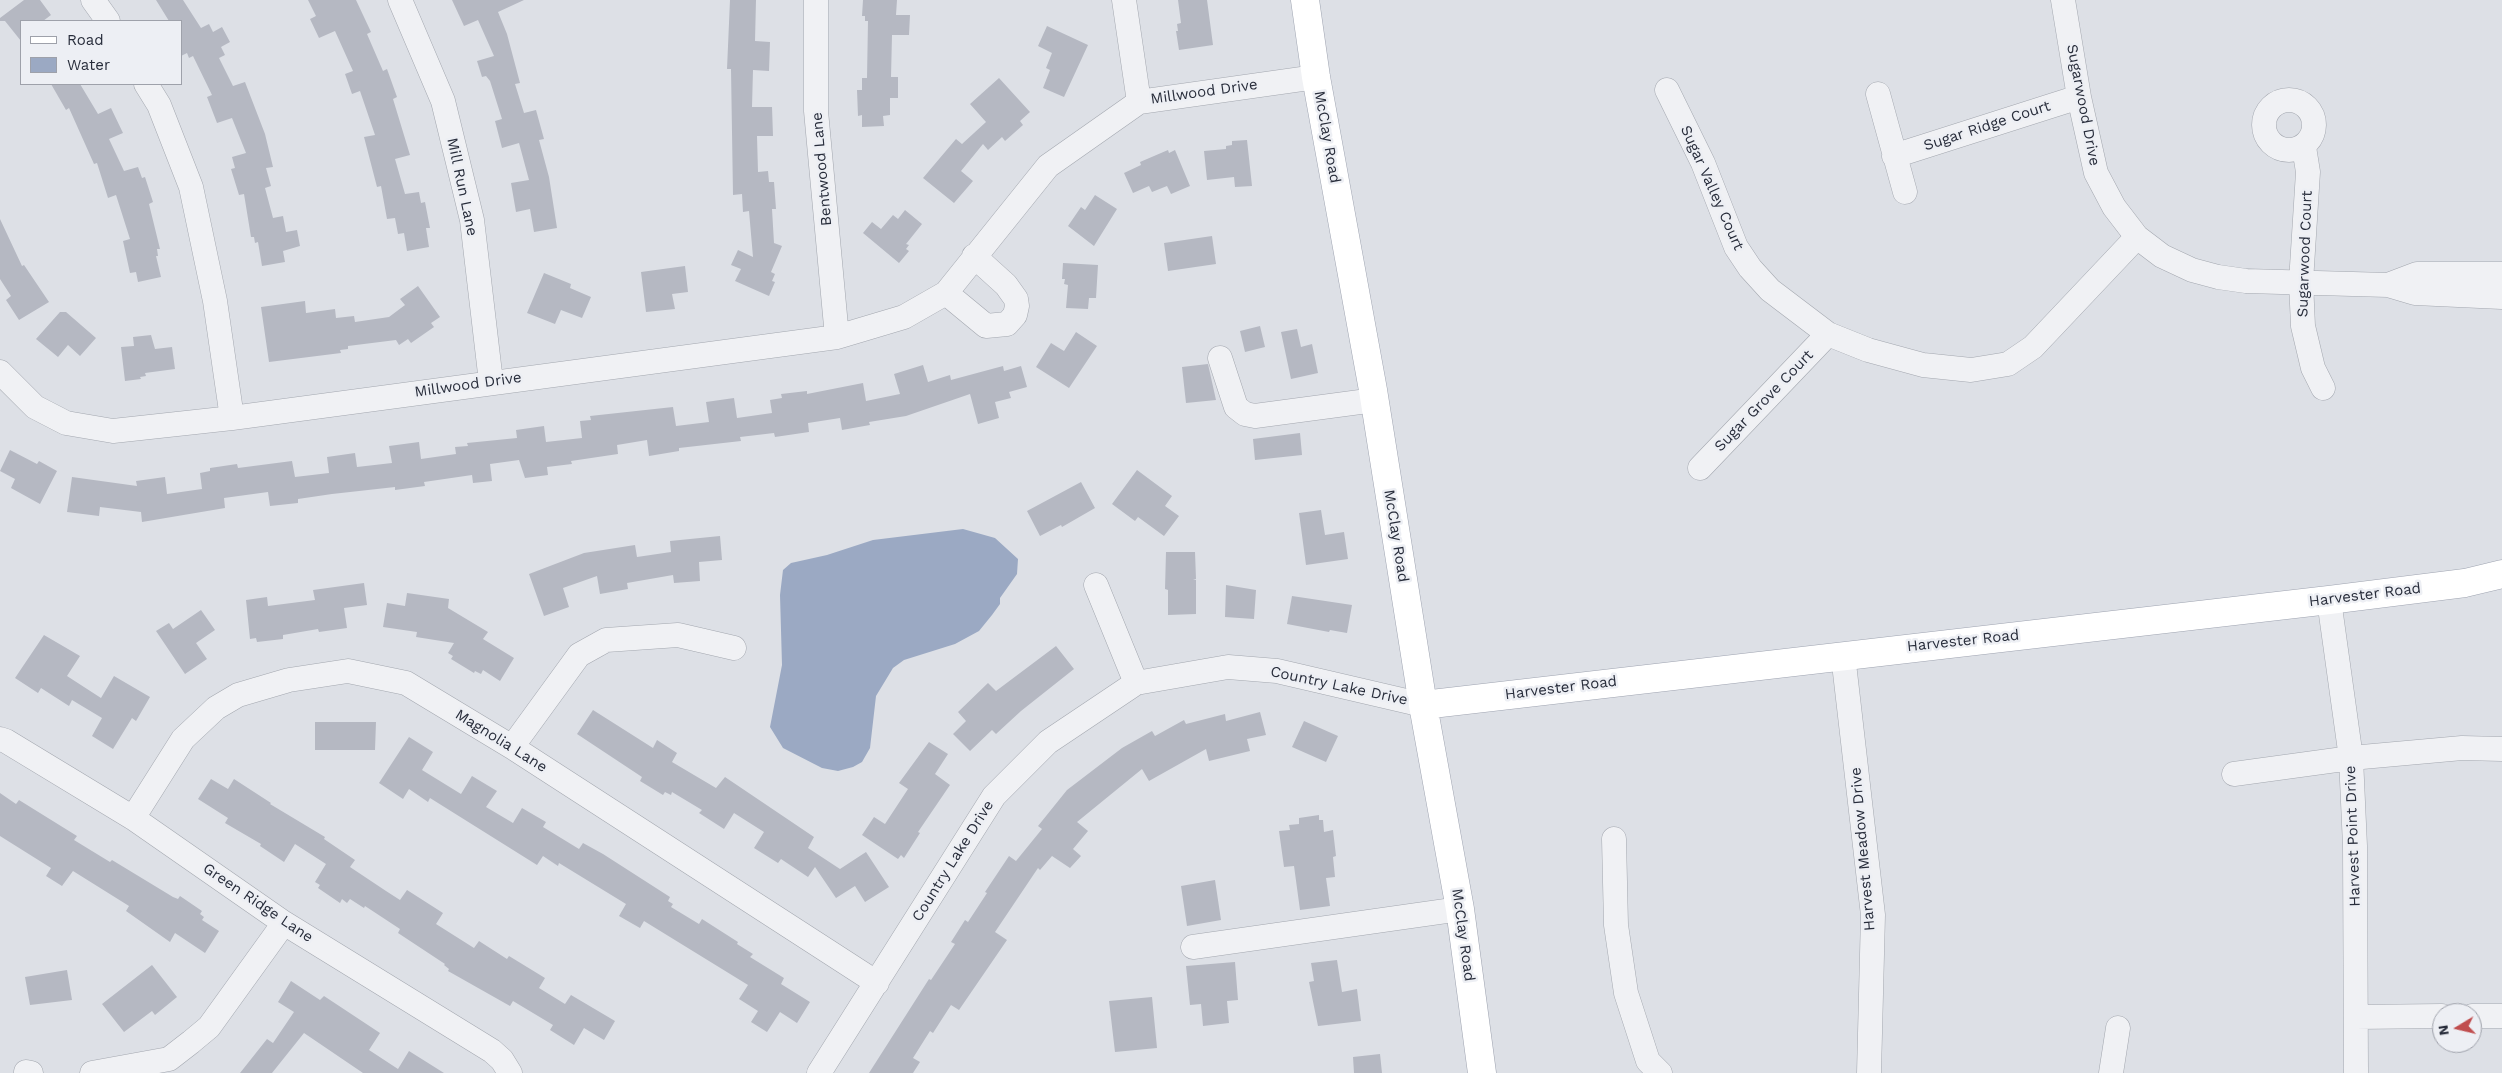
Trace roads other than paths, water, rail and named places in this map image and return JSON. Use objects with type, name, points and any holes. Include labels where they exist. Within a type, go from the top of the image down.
[{"type":"main road","name":"McClay Road","points":[[1304,0],[1316,77],[1375,400],[1423,704],[1460,909],[1482,1073]]},
{"type":"main road","name":"Harvester Road","points":[[1423,704],[2329,600],[2464,583],[2502,574]]},
{"type":"street","points":[[93,0],[107,20]]},
{"type":"street","name":"Mill Run Lane","points":[[400,0],[443,101],[472,220],[491,382]]},
{"type":"street","name":"Bentwood Lane","points":[[816,0],[816,111],[838,337]]},
{"type":"street","points":[[1124,0],[1139,102]]},
{"type":"street","name":"Sugarwood Drive","points":[[2063,0],[2079,97],[2096,173],[2114,207],[2137,237],[2162,256],[2192,270],[2246,281],[2388,285],[2415,293],[2502,297]]},
{"type":"street","name":"Millwood Drive","points":[[0,372],[36,407],[66,423],[113,431],[232,418],[838,337],[904,317],[946,293],[1048,166],[1139,102],[1316,77]]},
{"type":"street","points":[[147,85],[159,105],[191,187],[215,301],[232,418]]},
{"type":"street","name":"Sugar Valley Court","points":[[1667,90],[1703,163],[1736,247],[1750,268],[1770,290],[1828,334],[1868,350],[1923,365],[1971,370],[2008,364],[2021,357],[2033,347],[2137,237]]},
{"type":"street","points":[[1878,94],[1905,192]]},
{"type":"street","name":"Sugar Ridge Court","points":[[1894,156],[2079,97]]},
{"type":"street","name":"Sugarwood Court","points":[[2304,147],[2308,172],[2301,282],[2304,326],[2313,368],[2323,388]]},
{"type":"street","points":[[946,293],[986,326],[1007,324],[1015,315],[1016,299],[1006,285],[974,256]]},
{"type":"street","name":"Sugarwood Drive","points":[[2388,285],[2417,274],[2502,274]]},
{"type":"street","name":"Sugar Grove Court","points":[[1700,468],[1828,334]]},
{"type":"street","points":[[1220,358],[1236,407],[1245,414],[1255,416],[1375,400]]},
{"type":"street","points":[[1096,585],[1136,683]]},
{"type":"street","name":"Harvest Point Drive","points":[[2329,600],[2351,758],[2355,846],[2356,1073]]},
{"type":"street","points":[[512,746],[579,655],[606,640],[678,635],[734,648]]},
{"type":"street","name":"Harvest Meadow Drive","points":[[1843,655],[1872,915],[1868,1073]]},
{"type":"street","name":"Country Lake Drive","points":[[819,1073],[878,983],[994,796],[1048,742],[1136,683],[1228,667],[1248,668],[1277,671],[1423,704]]},
{"type":"street","name":"Magnolia Lane","points":[[133,818],[183,739],[216,708],[238,695],[289,680],[348,671],[406,683],[512,746],[878,983]]},
{"type":"street","name":"Green Ridge Lane","points":[[0,739],[133,818],[284,923],[492,1051],[502,1060],[510,1073]]},
{"type":"street","points":[[2234,774],[2351,758],[2462,748],[2502,749]]},
{"type":"street","points":[[1614,839],[1616,925],[1626,993],[1648,1061],[1660,1073]]},
{"type":"street","points":[[1193,947],[1460,909]]},
{"type":"street","points":[[92,1073],[169,1058],[192,1042],[209,1027],[284,923]]},
{"type":"street","points":[[2356,1017],[2432,1016]]},
{"type":"street","points":[[2482,1016],[2502,1016]]},
{"type":"street","points":[[2112,1073],[2118,1028]]},
{"type":"water","points":[[963,529],[995,538],[1018,559],[1017,574],[1000,598],[1000,604],[979,631],[955,644],[904,660],[893,668],[876,696],[870,748],[862,762],[853,767],[838,771],[822,768],[783,748],[770,727],[782,665],[780,595],[783,570],[791,563],[827,555],[873,540]]}]
